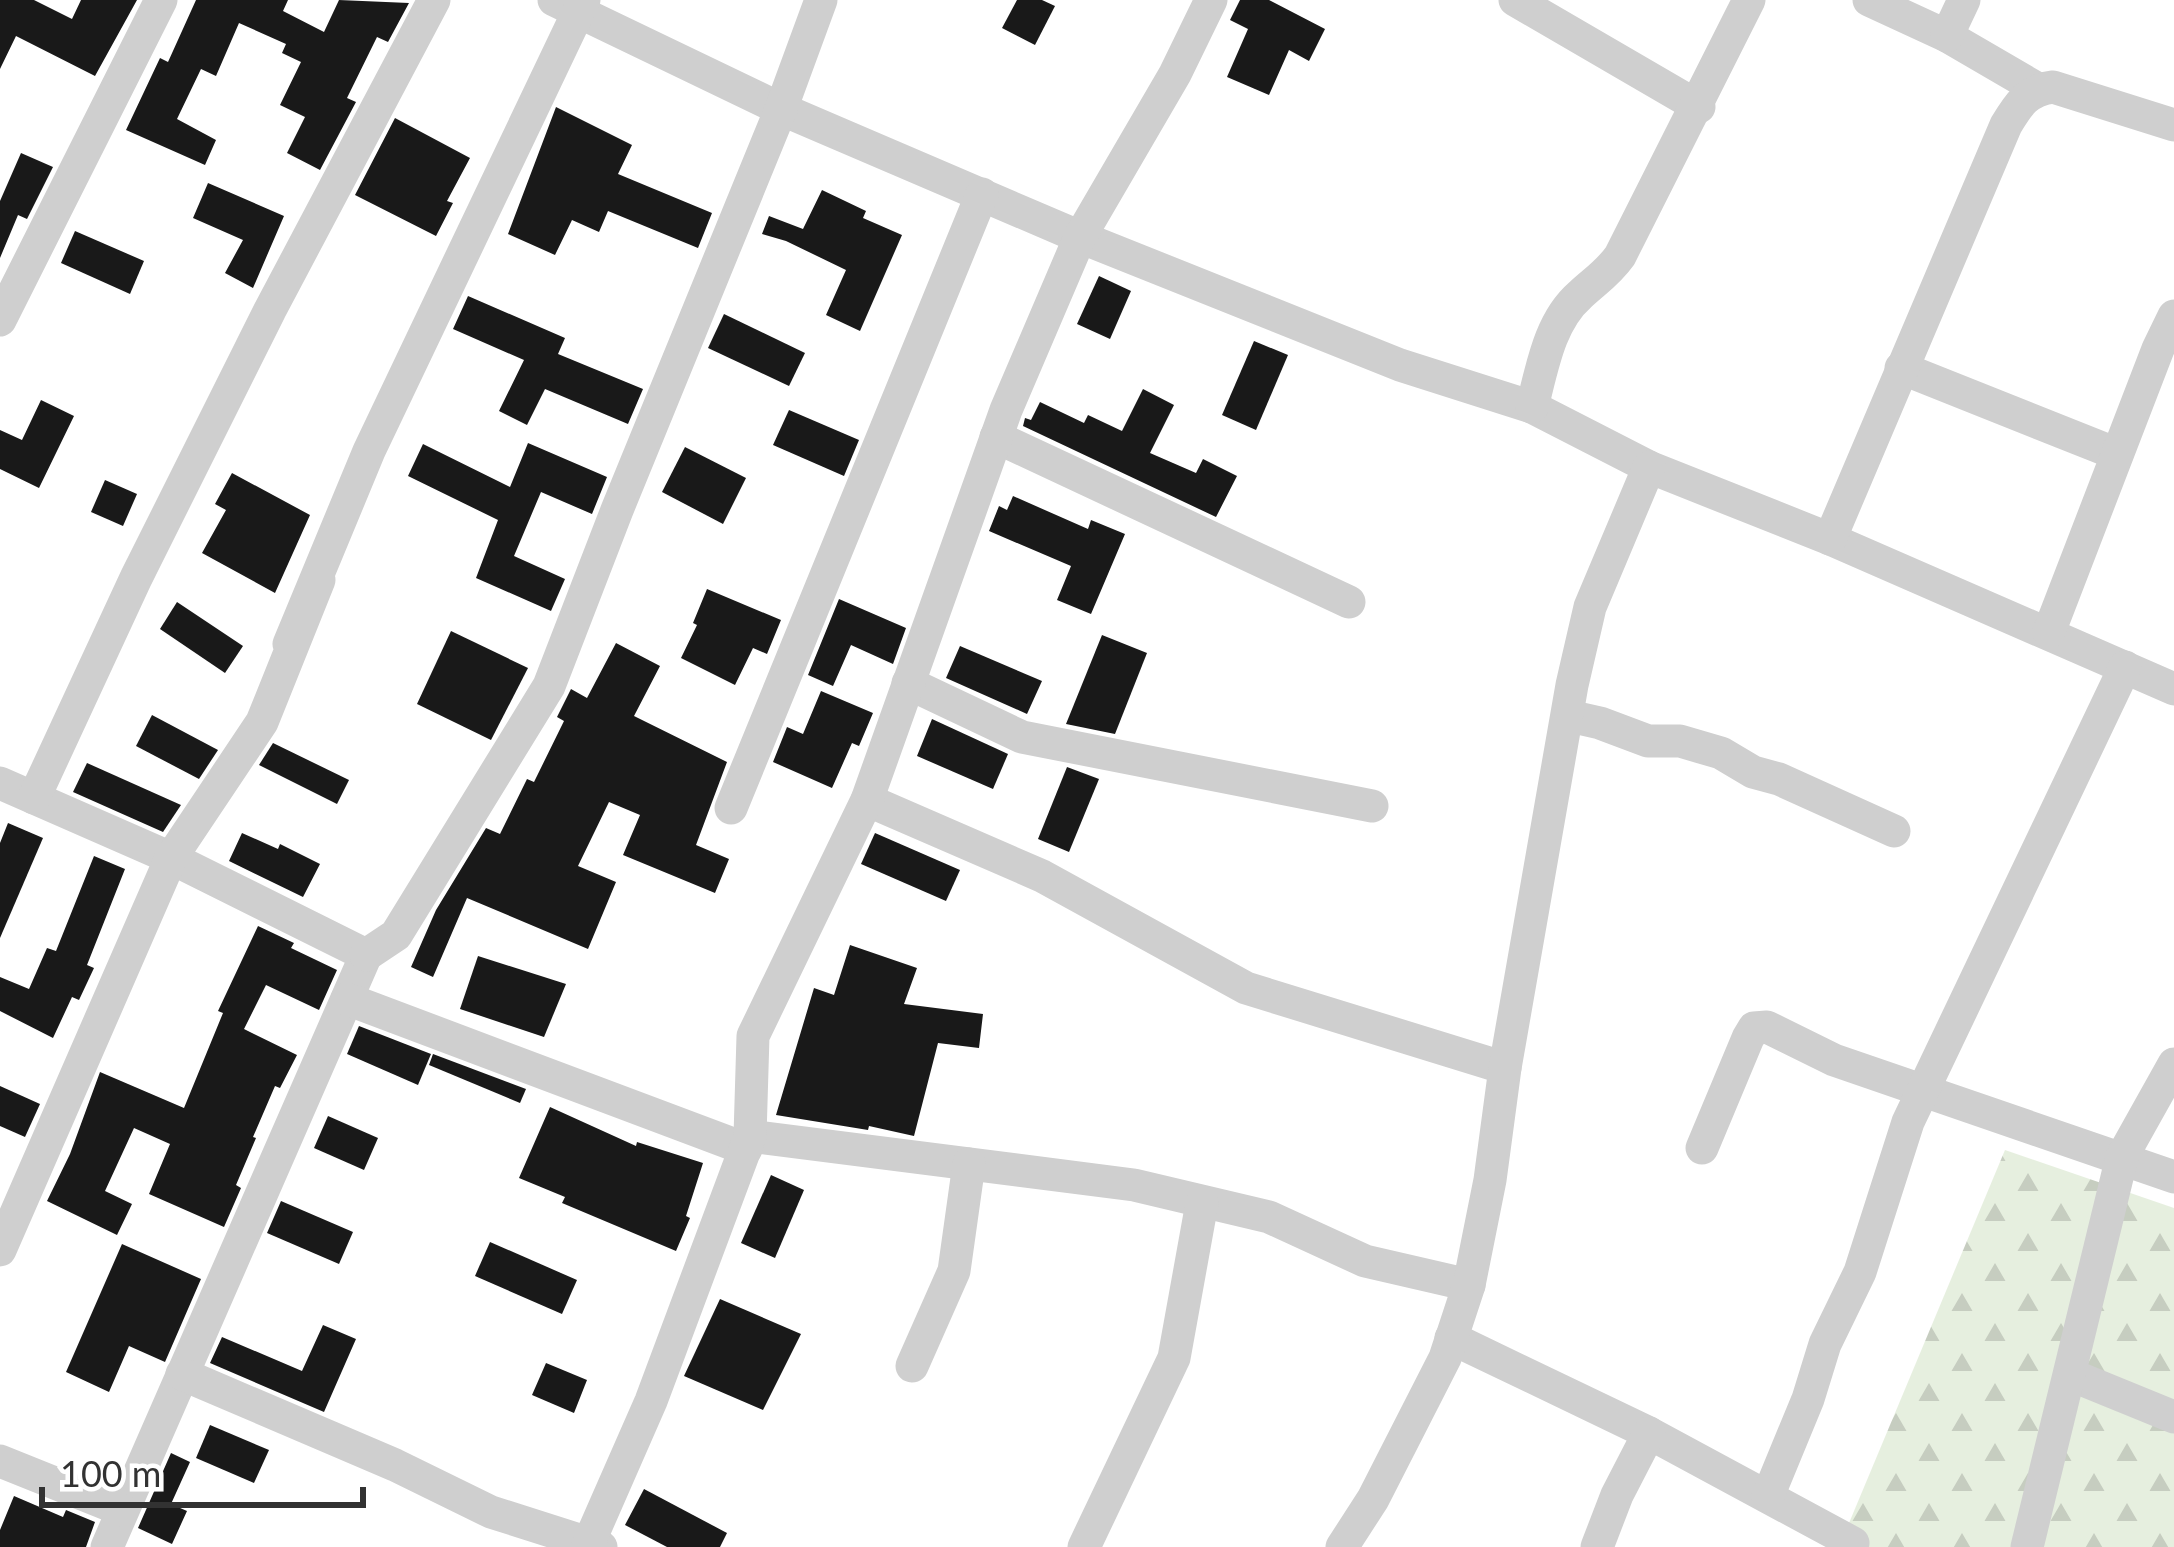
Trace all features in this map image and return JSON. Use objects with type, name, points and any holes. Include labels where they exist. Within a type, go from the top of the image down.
[{"type":"street","points":[[0,320],[161,0]]},
{"type":"street","points":[[34,798],[136,578],[434,0]]},
{"type":"street","points":[[106,1547],[366,956],[396,935],[549,686],[821,0]]},
{"type":"street","points":[[182,1374],[395,1465],[491,1512],[592,1546],[748,1142],[752,1036],[867,800],[996,436],[1080,237],[1175,74],[1211,0]]},
{"type":"street","points":[[1515,0],[1699,107]]},
{"type":"street","points":[[1532,407],[1547,348],[1560,320],[1620,256],[1749,0]]},
{"type":"street","points":[[1869,0],[1947,36],[2038,89]]},
{"type":"street","points":[[1947,36],[1964,0]]},
{"type":"street","points":[[0,1250],[171,858],[262,722],[369,451],[572,4],[781,109],[1080,237],[1400,364],[1532,407],[1648,467],[1830,539],[2174,689]]},
{"type":"street","points":[[1830,539],[1900,368],[2020,101],[2038,89],[2053,87],[2174,125]]},
{"type":"street","points":[[731,808],[982,194]]},
{"type":"street","points":[[2049,632],[2174,316]]},
{"type":"street","points":[[1900,368],[2117,454]]},
{"type":"street","points":[[996,436],[1349,602]]},
{"type":"street","points":[[1342,1547],[1373,1498],[1445,1358],[1468,1285],[1590,607],[1648,467]]},
{"type":"street","points":[[1768,1496],[1825,1345],[1860,1272],[1908,1122],[2125,667]]},
{"type":"street","points":[[908,683],[1022,737],[1372,806]]},
{"type":"street","points":[[1569,716],[1648,741],[1680,740],[1721,753],[1753,772],[1894,831]]},
{"type":"street","points":[[0,783],[171,858],[366,956]]},
{"type":"street","points":[[867,800],[1042,876],[1246,988],[1504,1068]]},
{"type":"street","points":[[346,999],[748,1142],[1134,1185],[1269,1217],[1364,1261],[1468,1285]]},
{"type":"street","points":[[1702,1148],[1754,1028],[1767,1027],[1834,1060],[2174,1177]]},
{"type":"street","points":[[2026,1547],[2122,1157],[2174,1064]]},
{"type":"street","points":[[912,1366],[955,1270],[969,1164]]},
{"type":"street","points":[[1084,1547],[1174,1358],[1202,1202]]},
{"type":"street","points":[[1450,1338],[1649,1433],[1857,1546]]},
{"type":"street","points":[[2071,1375],[2174,1417]]},
{"type":"street","points":[[1597,1547],[1649,1433]]},
{"type":"street","points":[[0,1461],[122,1510]]},
{"type":"green space","points":[[2005,1150],[2174,1208],[2174,1547],[1839,1547]]},
{"type":"building","points":[[0,0],[34,0],[72,19],[81,0],[137,0],[95,76],[16,36],[0,69]]},
{"type":"building","points":[[196,0],[288,0],[283,11],[324,32],[339,0],[409,3],[388,42],[377,37],[347,98],[356,102],[320,170],[287,153],[305,117],[280,105],[301,62],[282,53],[286,44],[239,23],[216,76],[201,69],[177,119],[216,140],[205,165],[126,130],[160,58],[168,62]]},
{"type":"building","points":[[1017,0],[1042,0],[1055,6],[1035,45],[1002,28]]},
{"type":"building","points":[[1240,0],[1269,0],[1325,29],[1309,61],[1289,50],[1269,95],[1227,77],[1248,29],[1230,20]]},
{"type":"building","points":[[556,107],[632,145],[618,174],[712,213],[698,248],[608,211],[599,232],[572,220],[555,255],[508,234]]},
{"type":"building","points":[[395,118],[470,158],[447,201],[453,203],[436,236],[355,195]]},
{"type":"building","points":[[21,153],[53,167],[27,219],[18,215],[0,258],[0,201]]},
{"type":"building","points":[[208,183],[284,216],[253,288],[225,273],[243,240],[193,218]]},
{"type":"building","points":[[822,190],[866,211],[863,218],[902,235],[860,331],[826,315],[846,270],[762,234],[769,216],[803,229]]},
{"type":"building","points":[[75,231],[144,261],[130,294],[61,263]]},
{"type":"building","points":[[1099,276],[1131,291],[1110,339],[1077,324]]},
{"type":"building","points":[[468,296],[565,338],[558,354],[643,389],[628,424],[545,389],[527,425],[499,411],[524,360],[453,329]]},
{"type":"building","points":[[724,314],[805,353],[789,386],[708,348]]},
{"type":"building","points":[[1254,341],[1288,355],[1256,430],[1222,415]]},
{"type":"building","points":[[1143,389],[1174,405],[1150,453],[1196,473],[1203,459],[1237,476],[1216,517],[1023,426],[1040,402],[1084,423],[1088,415],[1122,431]]},
{"type":"building","points":[[41,400],[74,416],[39,488],[0,469],[0,430],[22,440]]},
{"type":"building","points":[[789,410],[859,440],[844,476],[773,445]]},
{"type":"building","points":[[528,443],[607,477],[592,514],[541,492],[514,556],[565,579],[551,611],[476,578],[498,520],[408,476],[423,444],[510,487]]},
{"type":"building","points":[[685,447],[746,478],[723,524],[662,492]]},
{"type":"building","points":[[232,473],[310,515],[275,593],[202,553],[226,510],[215,504]]},
{"type":"building","points":[[105,480],[137,494],[123,526],[91,512]]},
{"type":"building","points":[[1013,496],[1088,529],[1091,520],[1125,534],[1091,614],[1057,600],[1071,566],[989,531],[999,506],[1007,510]]},
{"type":"building","points":[[707,589],[781,620],[767,654],[753,648],[735,685],[681,658]]},
{"type":"building","points":[[839,599],[906,628],[893,664],[851,645],[833,686],[808,675]]},
{"type":"building","points":[[177,602],[243,646],[225,673],[160,629]]},
{"type":"building","points":[[451,631],[528,668],[491,740],[417,704]]},
{"type":"building","points":[[1102,635],[1147,653],[1115,734],[1066,724]]},
{"type":"building","points":[[616,643],[660,666],[634,716],[727,762],[696,845],[729,859],[715,893],[623,855],[640,815],[609,802],[578,866],[616,882],[588,949],[467,898],[433,977],[411,967],[436,910],[486,828],[500,834],[527,779],[534,782],[564,721],[557,717],[571,689],[587,698]]},
{"type":"building","points":[[960,646],[1042,681],[1027,714],[946,678]]},
{"type":"building","points":[[821,691],[873,713],[859,746],[852,743],[832,788],[773,762],[787,727],[803,734]]},
{"type":"building","points":[[152,715],[218,750],[199,779],[136,746]]},
{"type":"building","points":[[932,719],[1008,754],[993,789],[917,756]]},
{"type":"building","points":[[273,743],[349,780],[337,804],[259,765]]},
{"type":"building","points":[[87,763],[181,805],[163,832],[73,792]]},
{"type":"building","points":[[1067,767],[1099,779],[1069,852],[1038,839]]},
{"type":"building","points":[[8,823],[43,838],[0,938],[0,843]]},
{"type":"building","points":[[242,833],[278,849],[280,844],[320,864],[303,897],[229,861]]},
{"type":"building","points":[[875,833],[960,870],[946,901],[861,864]]},
{"type":"building","points":[[94,856],[125,869],[87,965],[94,968],[79,1000],[72,997],[53,1038],[0,1011],[0,977],[29,989],[47,948],[56,951]]},
{"type":"building","points":[[258,926],[337,970],[319,1010],[266,985],[244,1029],[297,1055],[280,1088],[275,1086],[253,1137],[236,1185],[241,1188],[224,1227],[149,1194],[170,1144],[134,1128],[105,1191],[132,1204],[117,1235],[47,1201],[100,1072],[184,1108],[223,1013],[218,1011]]},
{"type":"building","points":[[850,945],[917,968],[904,1004],[983,1014],[979,1048],[938,1043],[914,1136],[776,1115],[814,988],[834,995]]},
{"type":"building","points":[[478,956],[566,984],[544,1037],[460,1009]]},
{"type":"building","points":[[359,1026],[431,1054],[418,1085],[347,1054]]},
{"type":"building","points":[[433,1054],[526,1089],[520,1103],[429,1065]]},
{"type":"building","points":[[0,1086],[40,1104],[25,1137],[0,1126]]},
{"type":"building","points":[[550,1107],[636,1146],[637,1142],[703,1163],[686,1216],[690,1218],[676,1251],[562,1203],[565,1197],[519,1178]]},
{"type":"building","points":[[328,1116],[378,1138],[364,1170],[314,1148]]},
{"type":"building","points":[[771,1175],[804,1190],[775,1258],[741,1243]]},
{"type":"building","points":[[281,1201],[353,1232],[339,1264],[267,1233]]},
{"type":"building","points":[[490,1242],[577,1280],[562,1314],[475,1276]]},
{"type":"building","points":[[122,1244],[201,1279],[165,1362],[129,1346],[109,1392],[66,1372]]},
{"type":"building","points":[[720,1299],[801,1334],[763,1410],[684,1376]]},
{"type":"building","points":[[323,1325],[356,1339],[324,1412],[210,1363],[222,1337],[302,1371]]},
{"type":"building","points":[[546,1363],[587,1380],[574,1413],[532,1395]]},
{"type":"building","points":[[210,1425],[269,1450],[254,1483],[196,1458]]},
{"type":"building","points":[[171,1453],[190,1462],[171,1504],[187,1511],[172,1544],[138,1528]]},
{"type":"building","points":[[644,1489],[727,1533],[720,1547],[667,1547],[625,1525]]},
{"type":"building","points":[[14,1496],[63,1517],[66,1510],[95,1522],[86,1547],[0,1547],[0,1530]]}]
